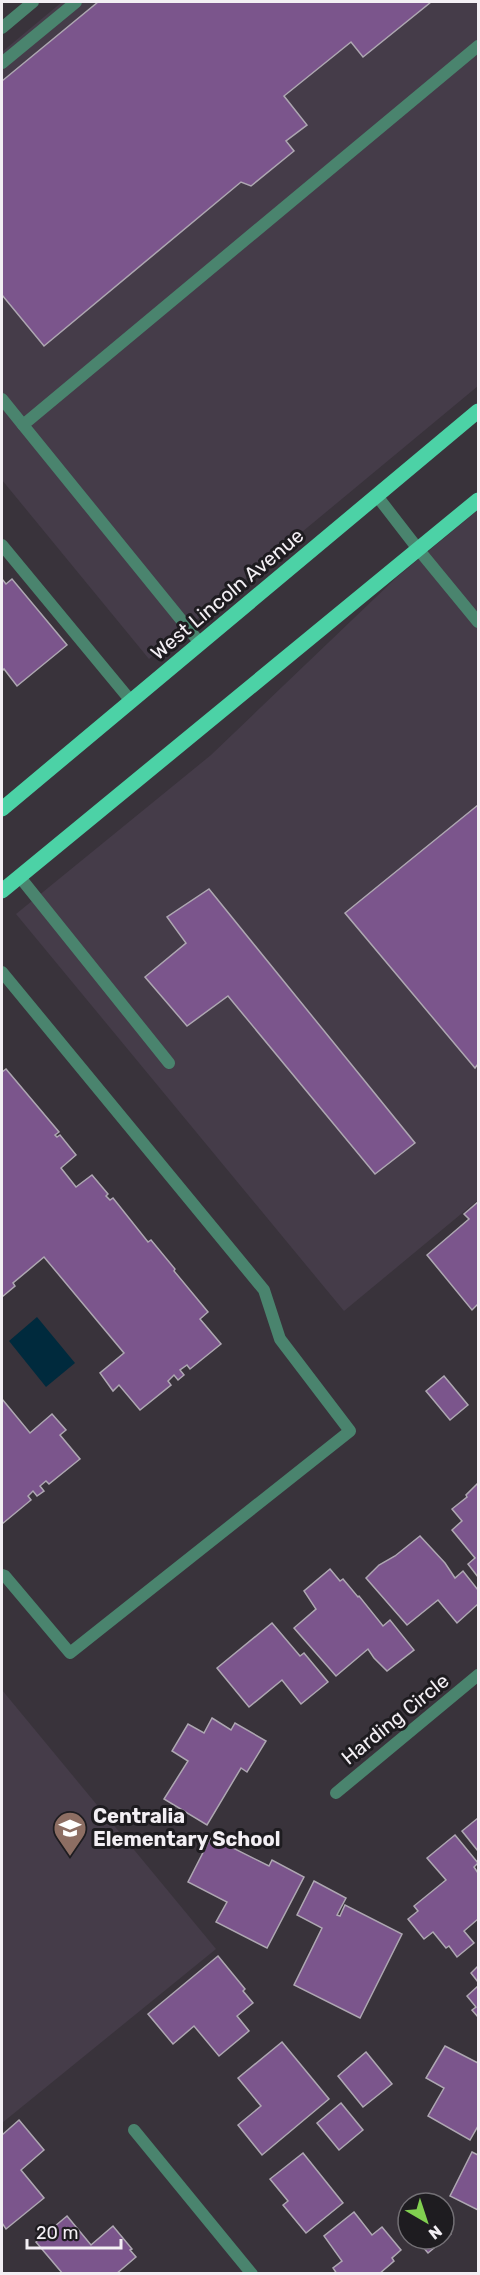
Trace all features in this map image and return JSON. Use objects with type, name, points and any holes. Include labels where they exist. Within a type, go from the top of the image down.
[{"type":"main road","name":"West Lincoln Avenue","points":[[2,809],[478,411]]},
{"type":"main road","points":[[2,891],[478,500]]},
{"type":"street","points":[[2,28],[33,2]]},
{"type":"street","points":[[2,63],[76,2]]},
{"type":"street","points":[[23,425],[478,46]]},
{"type":"street","points":[[2,399],[200,643]]},
{"type":"street","points":[[377,496],[478,622]]},
{"type":"street","points":[[2,545],[131,701]]},
{"type":"street","points":[[19,876],[169,1063]]},
{"type":"street","points":[[2,972],[264,1290],[280,1339],[350,1431],[70,1653],[2,1575]]},
{"type":"street","name":"Harding Circle","points":[[336,1793],[478,1676]]},
{"type":"street","points":[[134,2130],[252,2274]]},
{"type":"shaded area","points":[[62,2],[478,2],[478,386],[149,659],[2,480],[2,52]]},
{"type":"shaded area","points":[[478,510],[478,1200],[344,1311],[16,914],[211,755],[397,577]]},
{"type":"shaded area","name":"Centralia Elementary School","points":[[2,1690],[216,1949],[2,2123]]},
{"type":"water","points":[[37,1317],[75,1363],[46,1387],[9,1341]]},
{"type":"building","points":[[98,2],[431,2],[363,57],[351,42],[284,96],[307,125],[286,141],[294,151],[251,186],[241,182],[44,346],[2,295],[2,81]]},
{"type":"building","points":[[2,579],[6,584],[12,579],[67,645],[17,686],[4,669],[2,671]]},
{"type":"building","points":[[478,805],[478,1064],[475,1068],[345,913]]},
{"type":"building","points":[[209,889],[415,1143],[375,1174],[228,996],[187,1026],[145,977],[186,943],[167,917]]},
{"type":"building","points":[[6,1069],[59,1132],[55,1135],[57,1137],[60,1135],[76,1155],[61,1168],[76,1187],[92,1175],[108,1194],[106,1196],[110,1200],[113,1198],[148,1242],[151,1240],[208,1312],[200,1319],[221,1344],[190,1369],[187,1365],[180,1370],[184,1375],[178,1380],[174,1375],[168,1381],[171,1385],[140,1410],[119,1385],[113,1391],[100,1373],[124,1353],[44,1257],[13,1283],[15,1286],[2,1297],[2,1072]]},
{"type":"building","points":[[478,1202],[478,1304],[472,1310],[427,1255],[469,1219],[464,1214]]},
{"type":"building","points":[[444,1376],[468,1405],[450,1420],[426,1391]]},
{"type":"building","points":[[2,1399],[30,1433],[52,1414],[66,1430],[60,1435],[80,1459],[49,1484],[46,1481],[40,1486],[44,1491],[37,1496],[33,1491],[28,1496],[31,1500],[2,1524]]},
{"type":"building","points":[[478,1483],[478,1577],[468,1564],[475,1558],[452,1530],[462,1521],[452,1509],[467,1497],[466,1495]]},
{"type":"building","points":[[420,1536],[445,1563],[455,1578],[463,1571],[478,1590],[478,1604],[457,1623],[438,1600],[407,1625],[366,1578],[379,1565],[395,1556]]},
{"type":"building","points":[[330,1569],[340,1581],[343,1579],[359,1596],[383,1626],[390,1620],[414,1650],[387,1671],[368,1649],[336,1676],[294,1628],[316,1609],[304,1591]]},
{"type":"building","points":[[272,1623],[300,1656],[304,1653],[328,1682],[301,1704],[282,1680],[249,1707],[217,1668]]},
{"type":"building","points":[[212,1718],[231,1730],[235,1723],[266,1741],[247,1772],[241,1768],[207,1825],[164,1799],[188,1761],[172,1751],[188,1724],[204,1733]]},
{"type":"building","points":[[478,1818],[478,1851],[462,1831]]},
{"type":"building","points":[[455,1835],[478,1863],[474,1867],[478,1873],[478,1919],[464,1931],[474,1943],[457,1957],[449,1946],[446,1948],[433,1932],[424,1939],[408,1919],[418,1911],[414,1906],[446,1880],[427,1858]]},
{"type":"building","points":[[211,1837],[269,1866],[272,1860],[304,1877],[267,1948],[216,1922],[227,1902],[188,1882]]},
{"type":"building","points":[[314,1881],[346,1898],[337,1915],[340,1916],[345,1905],[402,1934],[360,2018],[294,1985],[322,1928],[297,1915]]},
{"type":"building","points":[[218,1956],[245,1989],[243,1991],[253,2003],[237,2016],[249,2031],[219,2056],[194,2026],[173,2044],[148,2014]]},
{"type":"building","points":[[478,1966],[478,1982],[471,1973]]},
{"type":"building","points":[[478,1986],[478,2017],[472,2010],[476,2007],[467,1996]]},
{"type":"building","points":[[282,2042],[329,2099],[262,2155],[238,2125],[261,2106],[238,2078]]},
{"type":"building","points":[[445,2046],[478,2063],[478,2126],[470,2140],[428,2116],[444,2088],[426,2078]]},
{"type":"building","points":[[366,2052],[392,2084],[363,2107],[338,2076]]},
{"type":"building","points":[[341,2103],[363,2130],[339,2150],[317,2123]]},
{"type":"building","points":[[19,2120],[44,2150],[21,2170],[44,2198],[6,2229],[2,2223],[2,2135]]},
{"type":"building","points":[[472,2152],[478,2155],[478,2210],[456,2199],[456,2191],[452,2191]]},
{"type":"building","points":[[303,2153],[343,2203],[306,2233],[283,2205],[288,2201],[270,2179]]},
{"type":"building","points":[[354,2212],[372,2235],[382,2227],[396,2244],[396,2251],[400,2251],[392,2258],[394,2261],[379,2274],[337,2274],[333,2268],[342,2261],[324,2236]]},
{"type":"building","points":[[67,2216],[91,2245],[113,2226],[136,2257],[116,2274],[63,2274],[36,2242]]},
{"type":"place","name":"Centralia Elementary School","points":[[70,1857]]}]
